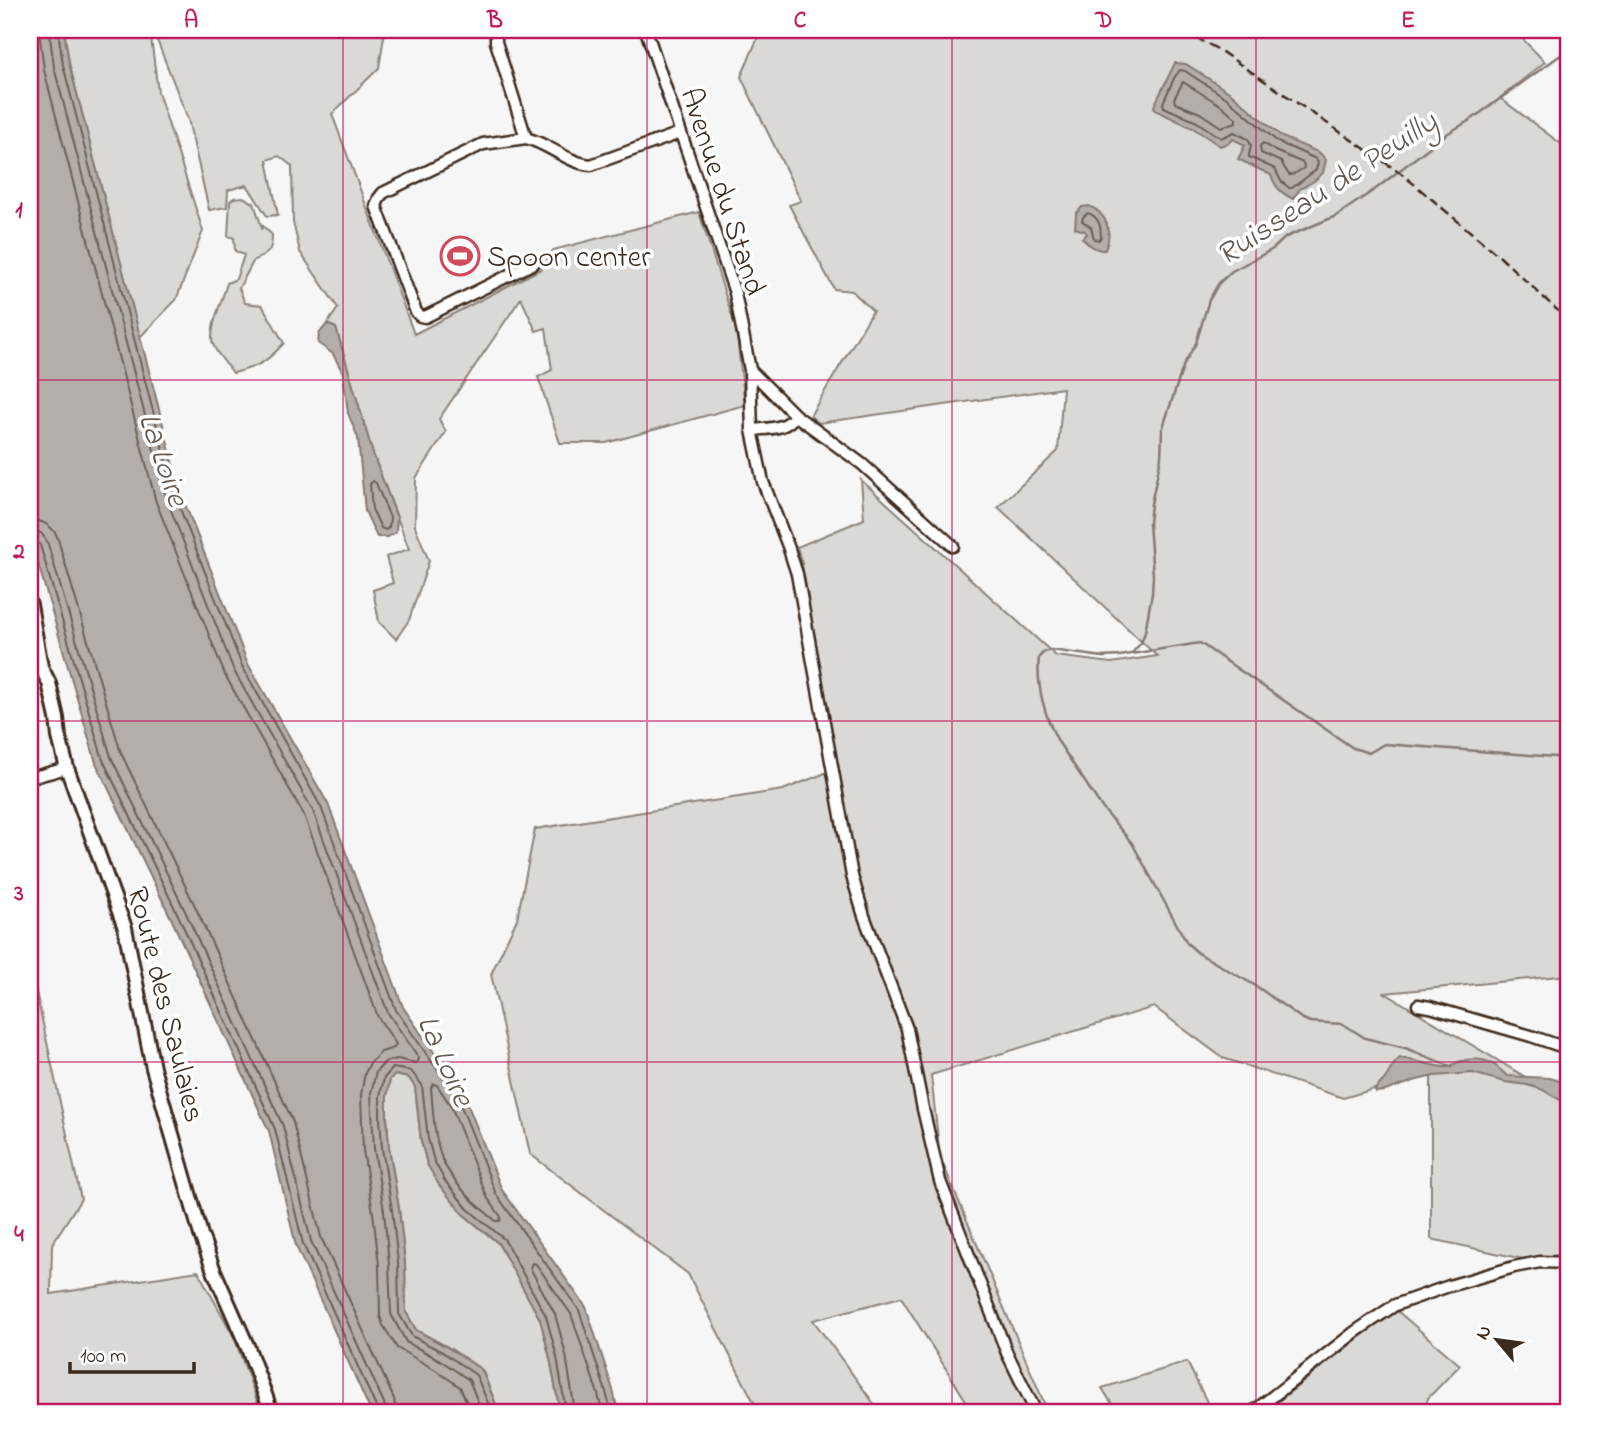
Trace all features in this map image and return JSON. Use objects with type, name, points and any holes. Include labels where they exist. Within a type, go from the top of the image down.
[{"type":"street","points":[[501,30],[496,34],[496,42],[526,138]]},
{"type":"street","name":"Avenue du Stand","points":[[646,30],[735,293],[750,370],[752,430],[763,482],[797,574],[855,887],[907,1029],[940,1181],[1007,1353],[1036,1412]]},
{"type":"street","points":[[534,264],[425,317],[420,316],[416,312],[376,206],[379,198],[383,193],[483,144],[526,138],[582,164],[591,165],[680,133]]},
{"type":"street","points":[[750,370],[794,415],[862,464],[953,546]]},
{"type":"street","points":[[752,430],[784,426],[791,422],[794,415]]},
{"type":"street","name":"Route des Saulaies","points":[[30,605],[41,667],[48,683],[67,768],[125,929],[153,1068],[201,1235],[248,1348],[270,1412]]},
{"type":"street","points":[[30,778],[67,768]]},
{"type":"street","points":[[1418,1006],[1440,1010],[1569,1049]]},
{"type":"street","points":[[1253,1412],[1355,1332],[1395,1305],[1514,1267],[1540,1262],[1569,1263]]},
{"type":"shaded area","points":[[64,30],[150,30],[158,92],[203,231],[176,300],[140,337],[69,63]]},
{"type":"shaded area","points":[[153,30],[385,30],[379,68],[332,114],[414,334],[541,269],[553,250],[699,212],[736,329],[745,405],[606,443],[560,443],[538,377],[552,370],[546,328],[536,331],[521,298],[439,419],[446,432],[416,478],[415,526],[429,561],[409,620],[396,639],[379,622],[373,590],[393,583],[386,557],[409,549],[373,454],[336,328],[327,324],[338,308],[300,252],[293,222],[292,166],[279,156],[267,160],[278,215],[267,216],[247,185],[228,190],[227,207],[209,210],[188,119]]},
{"type":"shaded area","points":[[761,30],[1514,30],[1545,62],[1500,98],[1569,150],[1569,975],[1385,993],[1569,1103],[1569,1225],[1560,1255],[1523,1259],[1431,1239],[1431,1073],[1343,1098],[1223,1058],[1154,1007],[931,1075],[940,1157],[1048,1412],[973,1412],[901,1297],[813,1320],[880,1412],[759,1412],[688,1274],[530,1154],[491,974],[517,919],[535,829],[783,790],[833,770],[802,564],[797,547],[864,519],[861,480],[1056,656],[1111,663],[1157,656],[998,507],[1058,451],[1063,388],[819,423],[810,416],[873,311],[852,291],[834,289],[789,205],[801,201],[741,77]]},
{"type":"shaded area","points":[[243,197],[254,203],[262,228],[263,226],[272,235],[272,240],[269,251],[254,260],[239,288],[245,303],[262,305],[284,343],[262,363],[233,373],[217,351],[212,338],[227,283],[236,279],[244,255],[235,251],[234,238],[228,236],[230,201]]},
{"type":"shaded area","points":[[30,964],[81,1199],[52,1244],[51,1294],[198,1271],[234,1337],[261,1412],[30,1412]]},
{"type":"shaded area","points":[[395,1075],[409,1078],[415,1087],[421,1141],[427,1164],[463,1214],[498,1243],[540,1319],[560,1412],[499,1412],[482,1370],[416,1330],[406,1312],[405,1263],[387,1117],[390,1079]]},
{"type":"shaded area","points":[[1395,1309],[1460,1365],[1428,1398],[1424,1412],[1265,1412]]},
{"type":"shaded area","points":[[1187,1362],[1212,1412],[1117,1412],[1102,1388]]},
{"type":"water","name":"La Loire","points":[[30,30],[64,30],[69,63],[181,494],[248,664],[328,804],[403,1007],[465,1098],[502,1190],[586,1307],[618,1412],[560,1412],[540,1319],[498,1243],[463,1214],[439,1185],[427,1164],[421,1141],[415,1087],[409,1078],[395,1075],[390,1079],[387,1096],[389,1147],[405,1263],[406,1312],[416,1330],[482,1370],[499,1412],[371,1412],[296,1246],[269,1131],[96,763],[30,536]]},
{"type":"water","points":[[1175,63],[1186,64],[1232,94],[1282,137],[1320,153],[1326,160],[1323,173],[1300,189],[1293,199],[1279,189],[1271,175],[1238,159],[1245,145],[1233,139],[1220,146],[1193,128],[1155,110],[1154,106]]},
{"type":"water","points":[[1089,206],[1100,213],[1107,224],[1105,250],[1089,245],[1082,238],[1087,234],[1085,231],[1075,228],[1076,214],[1082,207]]},
{"type":"water","points":[[327,324],[336,328],[373,454],[397,518],[396,532],[388,537],[377,537],[365,511],[358,438],[348,413],[343,373],[333,354],[318,343],[319,334]]},
{"type":"water","points":[[1400,1058],[1445,1067],[1473,1059],[1483,1060],[1492,1063],[1508,1076],[1550,1078],[1569,1084],[1569,1105],[1541,1089],[1472,1073],[1434,1076],[1376,1092]]},
{"type":"waterway","name":"Ruisseau de Peuilly","points":[[1452,1067],[1405,1048],[1365,1038],[1343,1024],[1310,1022],[1301,1018],[1256,986],[1198,953],[1187,943],[1132,843],[1103,809],[1059,743],[1043,702],[1039,657],[1051,650],[1103,657],[1120,656],[1131,654],[1141,643],[1152,593],[1149,523],[1161,457],[1162,430],[1184,364],[1196,343],[1209,300],[1219,283],[1232,271],[1273,249],[1286,237],[1336,216],[1445,135],[1472,119],[1569,49]]},
{"type":"waterway","points":[[1131,654],[1200,643],[1353,748],[1369,753],[1384,744],[1569,758]]},
{"type":"railway","points":[[1182,30],[1219,50],[1402,174],[1499,256],[1569,321]]},
{"type":"place","name":"Spoon center","points":[[460,256]]}]
